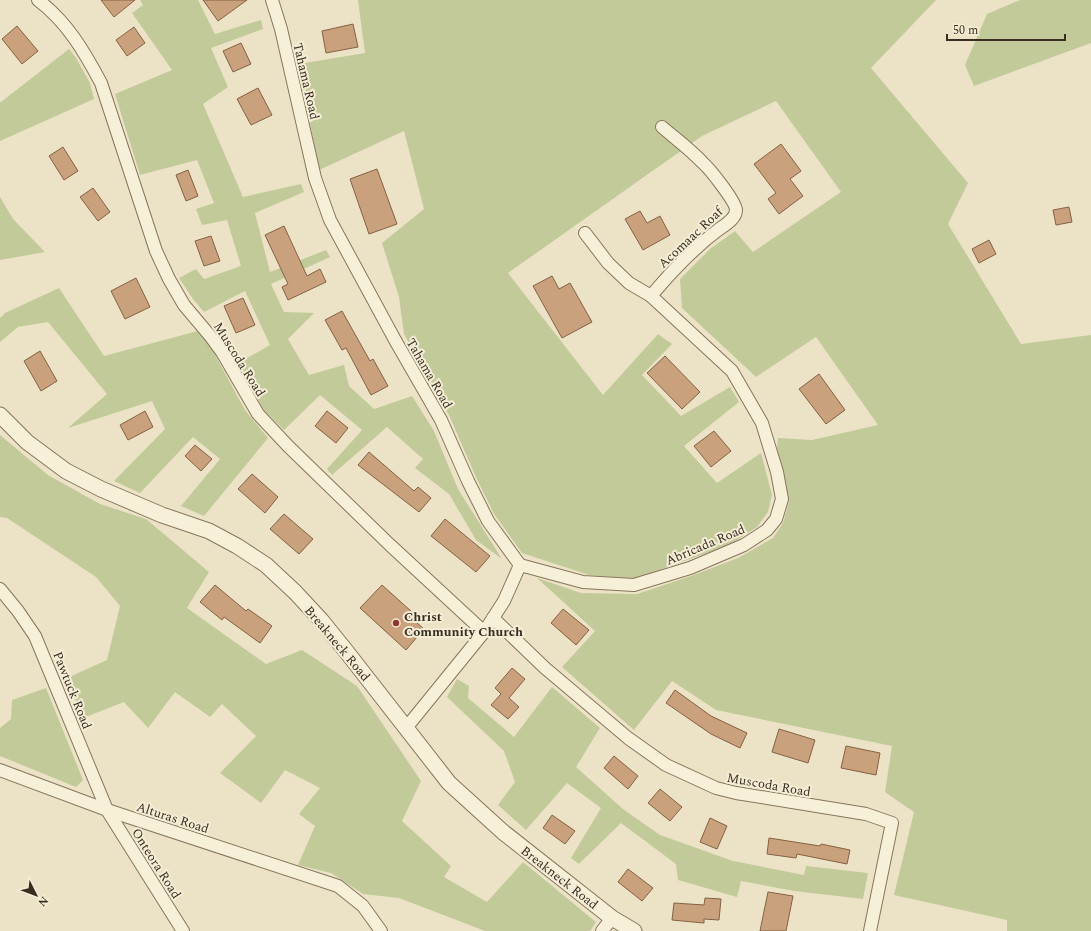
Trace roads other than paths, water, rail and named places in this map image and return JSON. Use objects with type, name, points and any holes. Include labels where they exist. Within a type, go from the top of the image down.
[{"type":"street","name":"Muscoda Road","points":[[38,0],[50,10],[73,36],[101,83],[156,251],[169,279],[184,305],[212,337],[222,352],[258,414],[288,446],[390,545],[484,632]]},
{"type":"street","name":"Tahama Road","points":[[272,0],[281,29],[315,178],[330,220],[395,340],[441,420],[468,481],[488,521],[520,565]]},
{"type":"street","name":"Acomaac Roaf","points":[[652,296],[685,259],[731,220],[736,209],[731,198],[704,163],[662,127]]},
{"type":"street","name":"Abricada Road","points":[[520,565],[583,582],[634,585],[690,568],[744,545],[767,530],[776,518],[782,499],[777,472],[762,423],[745,391],[732,371],[652,296],[629,283],[608,263],[585,234]]},
{"type":"street","name":"Breakneck Road","points":[[0,415],[27,442],[66,471],[101,489],[162,515],[209,531],[237,546],[266,565],[295,592],[321,620],[449,783],[503,832],[612,918],[634,931]]},
{"type":"street","points":[[406,728],[484,632],[504,601],[520,565]]},
{"type":"street","name":"Pawtuck Road","points":[[0,589],[18,611],[35,636],[107,810]]},
{"type":"street","name":"Muscoda Road","points":[[493,618],[545,668],[628,738],[666,765],[716,788],[736,793],[866,814],[892,823],[870,931]]},
{"type":"street","name":"Alturas Road","points":[[0,770],[107,810],[338,886],[364,906],[381,931]]},
{"type":"street","name":"Onteora Road","points":[[107,810],[183,931]]},
{"type":"street","points":[[602,931],[612,918]]},
{"type":"place","name":"Christ Community Church","points":[[396,623]]}]
